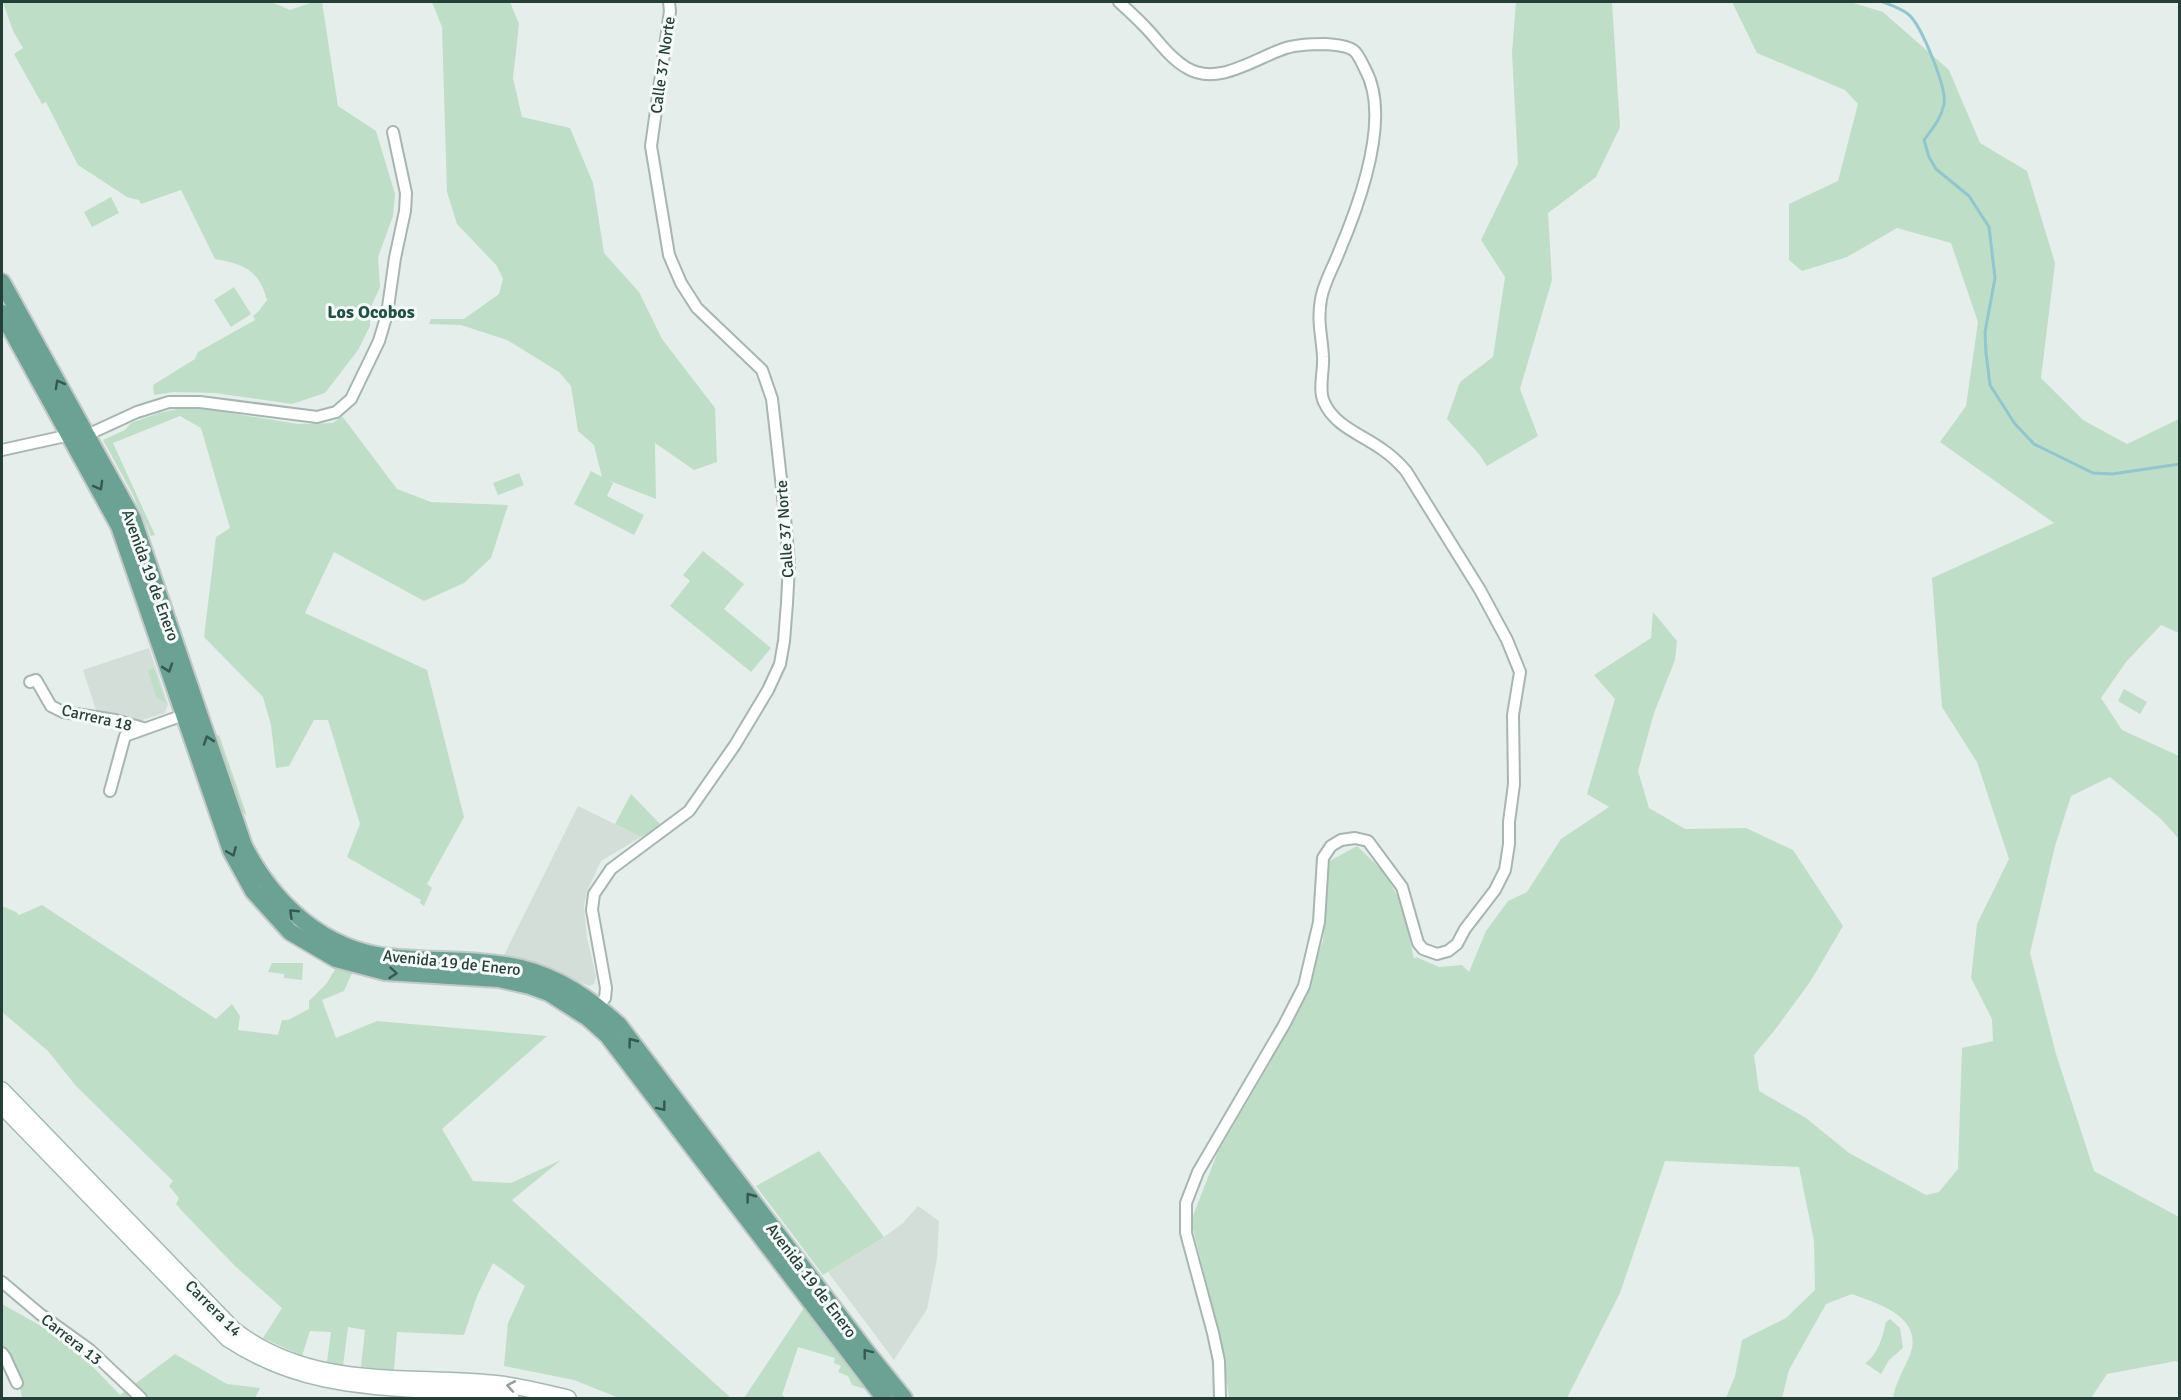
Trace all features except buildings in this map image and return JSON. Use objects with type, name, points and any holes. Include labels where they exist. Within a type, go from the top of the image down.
[{"type":"main road","name":"Avenida 19 de Enero","points":[[2,282],[133,519],[231,851],[261,900],[290,932],[327,954],[361,967],[385,972],[499,979],[549,993],[619,1024],[904,1398]]},
{"type":"main road","name":"Avenida 19 de Enero","points":[[2,313],[119,526],[191,712]]},
{"type":"main road","name":"Avenida 19 de Enero","points":[[593,1012],[607,1035],[884,1398]]},
{"type":"main road","name":"Carrera 14","points":[[2,1090],[234,1330],[254,1345],[295,1364],[343,1375],[501,1384],[568,1398]]},
{"type":"main road","name":"Carrera 14","points":[[2,1106],[228,1339],[248,1354],[293,1374],[342,1387],[511,1398]]},
{"type":"street","name":"Calle 37 Norte","points":[[593,1012],[604,998],[606,988],[592,910],[594,894],[611,869],[689,811],[735,745],[768,690],[780,664],[787,603],[789,564],[772,399],[762,370],[697,308],[681,283],[669,255],[651,146],[670,11],[669,2]]},
{"type":"street","points":[[1119,2],[1169,53],[1187,68],[1196,72],[1206,74],[1241,68],[1286,48],[1310,44],[1337,45],[1353,50],[1361,60],[1370,77],[1374,97],[1374,122],[1367,176],[1321,297],[1319,334],[1323,357],[1322,400],[1331,414],[1347,429],[1382,448],[1406,471],[1508,640],[1520,672],[1513,715],[1514,784],[1505,870],[1495,890],[1465,929],[1457,944],[1448,951],[1437,954],[1423,949],[1414,936],[1408,902],[1402,887],[1368,842],[1355,838],[1341,840],[1330,846],[1323,858],[1319,922],[1304,986],[1284,1025],[1198,1172],[1186,1203],[1186,1233],[1219,1361],[1220,1398]]},
{"type":"street","points":[[2,450],[70,435],[87,435],[137,411],[169,402],[200,402],[317,417],[336,412],[351,399],[382,335],[387,314],[405,211],[406,193],[393,132]]},
{"type":"street","name":"Carrera 18","points":[[30,682],[36,680],[51,706],[63,712],[116,720],[144,728]]},
{"type":"street","points":[[110,791],[124,736],[191,712]]},
{"type":"street","name":"Carrera 13","points":[[2,1282],[40,1314],[90,1350],[141,1398]]},
{"type":"street","points":[[2,1353],[17,1383]]},
{"type":"shaded area","points":[[149,648],[168,704],[165,713],[139,721],[115,714],[97,713],[83,670]]},
{"type":"shaded area","points":[[578,806],[641,837],[601,861],[587,891],[584,906],[587,938],[596,976],[594,984],[589,986],[548,967],[504,955]]},
{"type":"shaded area","points":[[918,1206],[939,1221],[937,1259],[927,1309],[894,1360],[828,1272],[884,1237],[903,1223]]},
{"type":"green space","points":[[3,2],[271,2],[290,10],[313,2],[322,2],[338,106],[376,131],[395,194],[393,216],[378,257],[380,287],[370,309],[370,326],[358,350],[325,393],[292,404],[215,393],[174,392],[154,395],[153,385],[195,359],[198,352],[255,320],[253,316],[267,300],[264,290],[249,270],[234,263],[215,259],[181,190],[141,204],[139,200],[127,197],[78,165],[46,102],[42,104],[14,54],[23,48],[13,31]]},
{"type":"green space","points":[[432,2],[510,2],[519,24],[513,78],[522,117],[570,128],[593,183],[604,253],[639,292],[662,339],[715,408],[717,462],[694,470],[655,443],[656,499],[610,481],[613,483],[607,496],[644,515],[634,535],[574,504],[591,471],[602,477],[594,445],[578,431],[571,386],[559,372],[507,340],[461,325],[429,324],[431,319],[464,319],[499,294],[503,279],[497,266],[457,224],[447,192],[442,27]]},
{"type":"green space","points":[[1516,2],[1612,2],[1620,127],[1596,177],[1548,213],[1552,280],[1520,389],[1538,436],[1487,466],[1447,419],[1460,382],[1493,357],[1505,277],[1481,240],[1518,164],[1512,53]]},
{"type":"green space","points":[[1732,2],[1850,2],[1883,12],[1949,70],[1980,143],[2027,171],[2055,263],[2041,378],[2083,420],[2127,444],[2179,419],[2179,633],[2161,625],[2126,662],[2101,698],[2122,730],[2179,756],[2179,839],[2161,819],[2110,777],[2071,796],[2055,846],[2030,953],[2056,1054],[2094,1171],[2179,1217],[2179,1363],[2176,1361],[2107,1374],[2091,1398],[1893,1398],[1910,1355],[1913,1342],[1911,1331],[1896,1314],[1874,1302],[1852,1294],[1826,1304],[1789,1370],[1782,1398],[1726,1398],[1735,1376],[1742,1340],[1786,1318],[1815,1290],[1814,1241],[1799,1167],[1665,1161],[1620,1293],[1567,1398],[1229,1398],[1221,1341],[1191,1221],[1217,1154],[1286,1035],[1323,941],[1328,862],[1357,846],[1385,873],[1402,905],[1414,959],[1416,957],[1439,967],[1462,965],[1469,972],[1486,931],[1508,901],[1527,892],[1561,839],[1609,807],[1587,794],[1615,699],[1594,675],[1651,638],[1653,612],[1677,641],[1675,660],[1654,713],[1638,771],[1649,808],[1685,829],[1746,828],[1793,850],[1843,926],[1810,982],[1754,1055],[1759,1091],[1806,1118],[1849,1153],[1926,1195],[1939,1192],[1958,1169],[1962,1048],[1993,1041],[1992,1019],[1971,978],[1977,924],[2009,859],[1977,762],[1942,707],[1932,578],[2054,523],[1940,442],[1966,406],[1978,322],[1951,243],[1897,228],[1847,257],[1802,271],[1789,260],[1789,204],[1838,181],[1858,104],[1845,90],[1757,53]]},
{"type":"green space","points":[[111,197],[119,213],[92,227],[84,212]]},
{"type":"green space","points":[[234,287],[251,314],[231,327],[214,300]]},
{"type":"green space","points":[[200,408],[298,424],[333,423],[342,416],[397,489],[431,502],[508,505],[491,558],[464,583],[424,601],[334,552],[305,613],[427,670],[464,817],[427,884],[432,888],[424,906],[420,903],[421,900],[347,857],[360,824],[328,720],[314,720],[289,766],[276,768],[271,725],[263,697],[204,637],[216,537],[230,528],[201,428],[180,416],[113,443],[155,535],[151,536],[132,493],[103,440],[125,430],[131,423],[159,413]]},
{"type":"green space","points":[[519,473],[524,485],[498,495],[493,483]]},
{"type":"green space","points":[[703,551],[744,584],[724,609],[771,648],[751,672],[670,606],[690,581],[683,575]]},
{"type":"green space","points":[[154,668],[166,703],[156,697],[148,671]]},
{"type":"green space","points":[[2124,689],[2147,702],[2140,714],[2118,701]]},
{"type":"green space","points":[[219,735],[247,816],[241,810],[214,737]]},
{"type":"green space","points":[[631,794],[661,825],[641,837],[615,824]]},
{"type":"green space","points":[[42,905],[216,1019],[232,1004],[240,1016],[238,1030],[278,1035],[282,1020],[288,1020],[309,1009],[309,1001],[327,983],[337,966],[353,971],[344,991],[322,1000],[336,1038],[377,1021],[547,1036],[442,1129],[473,1181],[511,1183],[561,1160],[512,1200],[731,1398],[619,1398],[574,1380],[504,1366],[508,1323],[525,1286],[493,1263],[477,1296],[464,1335],[397,1332],[394,1370],[361,1367],[365,1330],[348,1327],[343,1366],[327,1362],[331,1332],[310,1331],[302,1356],[263,1338],[282,1308],[235,1266],[182,1211],[176,1204],[179,1198],[169,1186],[173,1181],[76,1086],[48,1051],[2,1012],[2,906],[19,915]]},
{"type":"green space","points":[[272,963],[303,963],[302,980],[284,978],[284,974],[268,972]]},
{"type":"green space","points":[[819,1151],[884,1237],[823,1275],[756,1186]]},
{"type":"green space","points":[[2,1304],[68,1341],[120,1395],[175,1354],[227,1384],[260,1388],[255,1398],[22,1398],[16,1366],[2,1349]]},
{"type":"green space","points":[[804,1308],[865,1389],[852,1385],[848,1376],[838,1372],[841,1366],[834,1363],[835,1358],[798,1347],[782,1395],[784,1398],[744,1398]]},
{"type":"green space","points":[[1890,1319],[1900,1328],[1903,1348],[1889,1360],[1881,1374],[1865,1363],[1877,1350],[1886,1322]]},
{"type":"waterway","points":[[1883,2],[1903,10],[1913,20],[1920,30],[1937,71],[1944,104],[1941,114],[1924,140],[1929,157],[1936,169],[1969,196],[1989,227],[1995,278],[1985,332],[1990,385],[2015,424],[2034,444],[2093,473],[2112,474],[2180,464]]},
{"type":"district","name":"Los Ocobos","points":[[371,312]]}]
